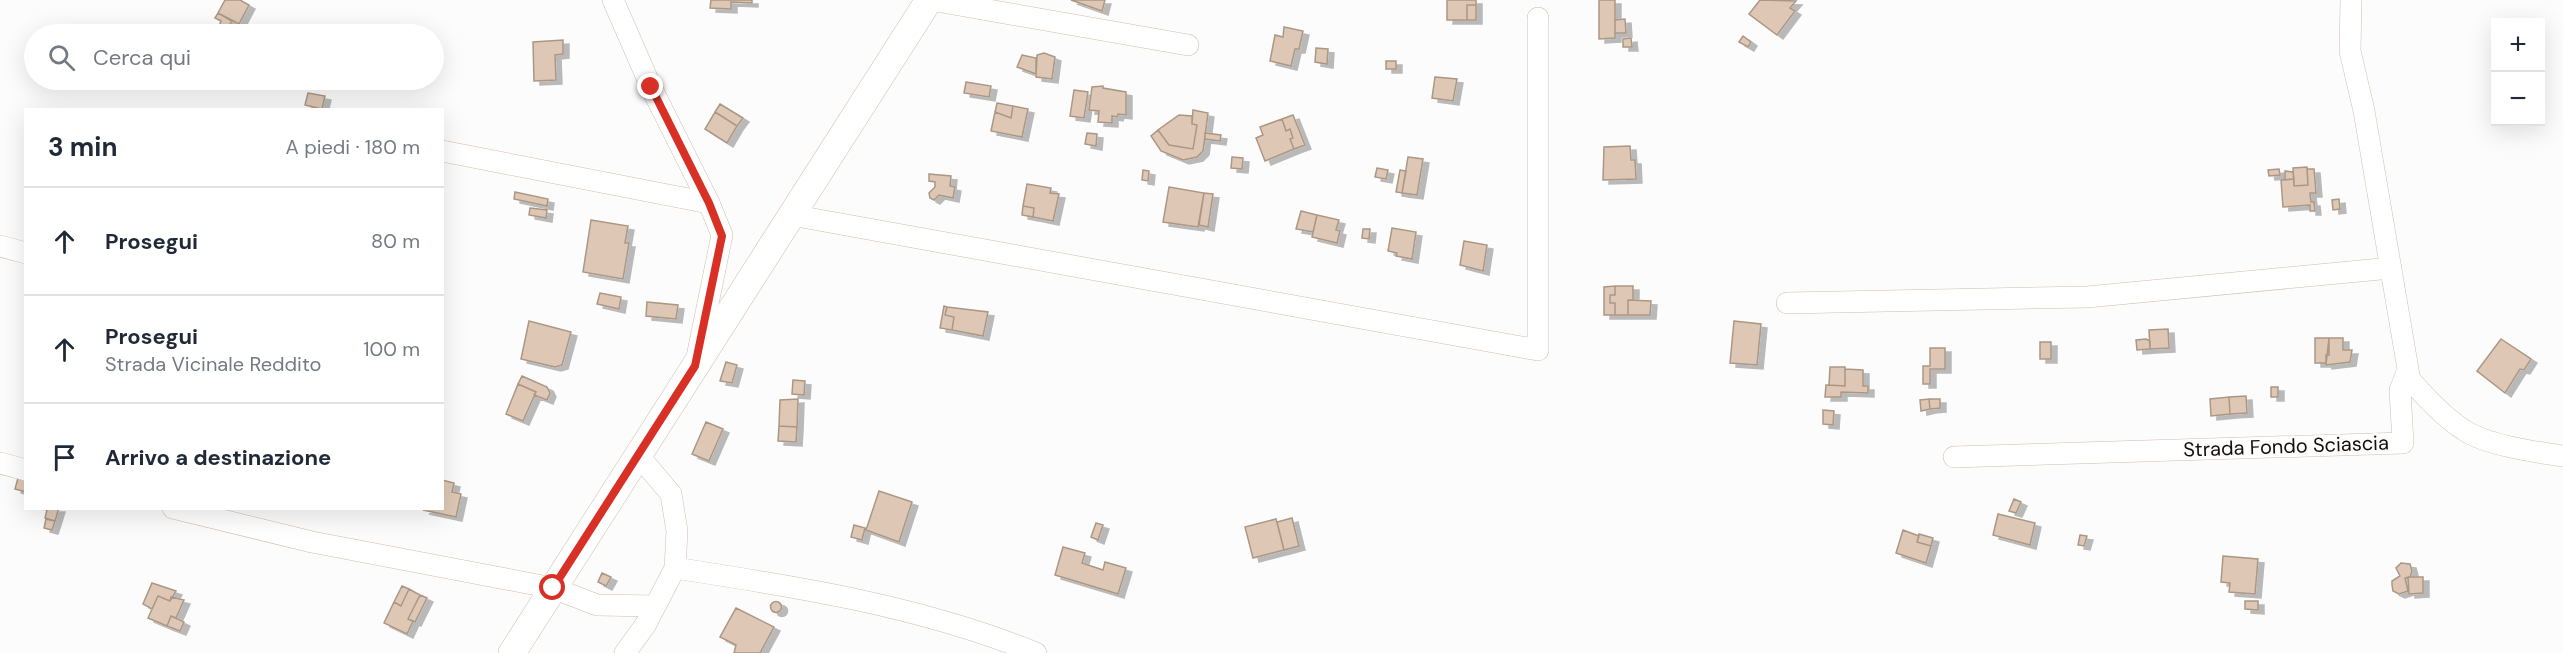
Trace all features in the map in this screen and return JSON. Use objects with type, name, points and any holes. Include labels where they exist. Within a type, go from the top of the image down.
[{"type":"main road","points":[[512,653],[930,0]]},
{"type":"street","points":[[613,0],[651,87],[709,203],[722,236],[695,366]]},
{"type":"street","points":[[930,0],[1188,45]]},
{"type":"street","points":[[2351,0],[2350,51],[2364,111],[2410,381],[2428,401],[2465,431],[2512,448],[2563,456]]},
{"type":"street","points":[[791,215],[1539,350],[1538,18]]},
{"type":"street","points":[[444,151],[709,203]]},
{"type":"street","points":[[0,246],[24,253]]},
{"type":"street","points":[[1787,303],[2087,297],[2391,268]]},
{"type":"street","name":"Strada Fondo Sciascia","points":[[1954,457],[2403,443],[2400,390],[2406,375],[2410,381]]},
{"type":"street","points":[[625,653],[646,624],[675,568],[677,531],[671,494],[638,455]]},
{"type":"street","points":[[0,463],[24,465]]},
{"type":"street","points":[[181,510],[312,542],[553,588],[597,605],[655,606]]},
{"type":"street","points":[[675,568],[886,604],[996,637],[1036,653]]},
{"type":"building","points":[[225,0],[240,0],[249,5],[239,24],[218,13]]},
{"type":"building","points":[[711,0],[752,0],[752,3],[731,2],[731,9],[710,8]]},
{"type":"building","points":[[1071,0],[1105,0],[1102,11]]},
{"type":"building","points":[[1447,0],[1476,0],[1476,5],[1467,5],[1467,20],[1447,20]]},
{"type":"building","points":[[1599,0],[1615,0],[1615,38],[1599,39]]},
{"type":"building","points":[[1760,0],[1796,1],[1790,8],[1795,11],[1777,35],[1749,14]]},
{"type":"building","points":[[1467,5],[1476,5],[1476,20],[1467,20]]},
{"type":"building","points":[[218,13],[232,21],[230,24],[220,24],[221,21],[215,18]]},
{"type":"building","points":[[1625,19],[1626,33],[1615,33],[1615,20]]},
{"type":"building","points":[[1284,27],[1303,31],[1299,49],[1295,49],[1291,66],[1270,61],[1275,35],[1283,37]]},
{"type":"building","points":[[1743,36],[1751,42],[1748,47],[1739,42]]},
{"type":"building","points":[[1631,38],[1632,47],[1623,47],[1623,39]]},
{"type":"building","points":[[563,40],[563,54],[555,55],[556,80],[534,81],[533,42]]},
{"type":"building","points":[[1316,48],[1328,49],[1327,64],[1315,62]]},
{"type":"building","points":[[1044,53],[1055,57],[1052,79],[1036,77],[1037,55]]},
{"type":"building","points":[[1022,55],[1036,58],[1036,74],[1017,67]]},
{"type":"building","points":[[1386,61],[1396,61],[1396,69],[1386,69]]},
{"type":"building","points":[[1435,77],[1457,79],[1453,101],[1432,98]]},
{"type":"building","points":[[966,82],[991,86],[989,97],[964,93]]},
{"type":"building","points":[[1103,86],[1103,88],[1126,92],[1126,115],[1112,116],[1112,123],[1098,122],[1099,111],[1089,110],[1092,87]]},
{"type":"building","points":[[1074,90],[1088,92],[1084,118],[1070,116]]},
{"type":"building","points":[[308,93],[325,96],[322,108],[305,105]]},
{"type":"building","points":[[997,103],[1013,106],[1011,118],[995,112]]},
{"type":"building","points":[[720,104],[743,118],[737,126],[715,112]]},
{"type":"building","points":[[1013,106],[1028,109],[1022,137],[991,131],[995,112],[1011,118]]},
{"type":"building","points":[[1193,110],[1208,113],[1203,151],[1197,157],[1183,160],[1161,151],[1151,136],[1158,130],[1169,145],[1193,149],[1197,125],[1192,124]]},
{"type":"building","points":[[715,112],[737,126],[727,143],[705,129]]},
{"type":"building","points":[[1179,115],[1192,116],[1192,124],[1197,125],[1193,149],[1169,145],[1158,130]]},
{"type":"building","points":[[1293,115],[1305,145],[1294,149],[1290,139],[1293,138],[1290,129],[1286,131],[1282,119]]},
{"type":"building","points":[[1282,119],[1286,131],[1290,129],[1293,138],[1290,139],[1294,149],[1265,161],[1256,138],[1263,135],[1260,127]]},
{"type":"building","points":[[1087,133],[1097,134],[1096,146],[1085,144]]},
{"type":"building","points":[[1205,133],[1221,135],[1220,141],[1205,139]]},
{"type":"building","points":[[1630,146],[1631,160],[1635,160],[1636,179],[1603,180],[1604,147]]},
{"type":"building","points":[[1232,157],[1243,158],[1242,169],[1231,168]]},
{"type":"building","points":[[1408,157],[1423,159],[1417,195],[1402,193]]},
{"type":"building","points":[[2307,167],[2308,185],[2294,186],[2293,168]]},
{"type":"building","points":[[1377,168],[1388,170],[1386,179],[1375,177]]},
{"type":"building","points":[[2279,169],[2280,175],[2269,176],[2268,170]]},
{"type":"building","points":[[2307,169],[2314,169],[2316,193],[2310,193],[2315,211],[2310,211],[2310,205],[2283,207],[2281,180],[2294,179],[2294,186],[2308,185]]},
{"type":"building","points":[[1143,170],[1149,171],[1148,181],[1142,180]]},
{"type":"building","points":[[1400,170],[1406,171],[1402,193],[1396,192]]},
{"type":"building","points":[[2285,171],[2293,172],[2294,179],[2285,180]]},
{"type":"building","points":[[929,174],[951,176],[950,186],[955,187],[953,198],[939,195],[934,200],[930,198],[929,193],[935,187],[935,182],[929,181]]},
{"type":"building","points":[[1027,184],[1051,188],[1050,193],[1059,194],[1053,221],[1033,217],[1034,208],[1023,206]]},
{"type":"building","points":[[1169,187],[1204,193],[1198,227],[1163,222]]},
{"type":"building","points":[[515,192],[548,199],[547,206],[514,199]]},
{"type":"building","points":[[1204,193],[1213,194],[1208,227],[1199,225]]},
{"type":"building","points":[[2339,199],[2340,209],[2333,210],[2332,200]]},
{"type":"building","points":[[1023,206],[1034,208],[1033,217],[1022,215]]},
{"type":"building","points":[[530,208],[547,210],[546,218],[529,215]]},
{"type":"building","points":[[1301,211],[1317,215],[1313,232],[1296,229]]},
{"type":"building","points":[[1317,215],[1339,220],[1336,230],[1340,231],[1337,243],[1312,237]]},
{"type":"building","points":[[591,220],[628,226],[625,243],[629,243],[623,279],[583,272]]},
{"type":"building","points":[[1392,228],[1416,232],[1412,259],[1396,256],[1397,253],[1388,251]]},
{"type":"building","points":[[1363,229],[1370,229],[1369,239],[1362,238]]},
{"type":"building","points":[[1464,241],[1487,245],[1483,271],[1460,265]]},
{"type":"building","points":[[1615,286],[1633,286],[1633,300],[1628,300],[1628,315],[1615,315],[1615,303],[1610,303],[1610,295],[1615,295]]},
{"type":"building","points":[[1615,286],[1615,295],[1610,295],[1610,303],[1615,303],[1615,315],[1604,315],[1604,287]]},
{"type":"building","points":[[600,293],[621,297],[619,309],[597,304]]},
{"type":"building","points":[[1628,300],[1651,301],[1650,315],[1628,315]]},
{"type":"building","points":[[647,302],[678,305],[676,319],[646,316]]},
{"type":"building","points":[[944,306],[947,307],[945,315],[954,317],[952,330],[940,328]]},
{"type":"building","points":[[947,307],[988,312],[983,336],[952,330],[954,317],[945,315]]},
{"type":"building","points":[[529,321],[571,332],[562,365],[555,367],[521,359]]},
{"type":"building","points":[[1734,321],[1761,324],[1757,365],[1730,363]]},
{"type":"building","points":[[2168,329],[2169,348],[2150,349],[2149,330]]},
{"type":"building","points":[[2315,338],[2329,338],[2329,355],[2326,355],[2326,363],[2315,363]]},
{"type":"building","points":[[2329,338],[2343,338],[2343,350],[2352,350],[2350,362],[2326,365]]},
{"type":"building","points":[[2501,339],[2531,359],[2524,370],[2520,369],[2505,393],[2477,371]]},
{"type":"building","points":[[2136,340],[2150,341],[2150,349],[2137,350]]},
{"type":"building","points":[[2040,342],[2051,342],[2051,359],[2040,359]]},
{"type":"building","points":[[1930,348],[1945,348],[1945,369],[1930,369],[1930,384],[1923,384],[1923,366],[1930,366]]},
{"type":"building","points":[[726,362],[737,365],[732,383],[720,381]]},
{"type":"building","points":[[1830,367],[1845,367],[1845,386],[1829,385]]},
{"type":"building","points":[[1845,369],[1863,370],[1863,386],[1868,386],[1868,393],[1841,392],[1841,397],[1825,397],[1826,385],[1845,386]]},
{"type":"building","points":[[522,376],[547,387],[550,393],[547,400],[534,395],[536,392],[518,384]]},
{"type":"building","points":[[793,380],[805,381],[804,395],[792,394]]},
{"type":"building","points":[[518,384],[536,392],[523,421],[506,414]]},
{"type":"building","points":[[2271,387],[2278,387],[2278,397],[2271,397]]},
{"type":"building","points":[[2246,396],[2247,413],[2230,414],[2229,397]]},
{"type":"building","points":[[2229,397],[2230,414],[2211,416],[2210,399]]},
{"type":"building","points":[[798,399],[797,427],[779,426],[780,400]]},
{"type":"building","points":[[1929,399],[1930,409],[1921,411],[1920,400]]},
{"type":"building","points":[[1929,399],[1940,399],[1940,408],[1930,409]]},
{"type":"building","points":[[1823,410],[1834,411],[1833,425],[1823,424]]},
{"type":"building","points":[[706,422],[723,429],[709,461],[692,454]]},
{"type":"building","points":[[779,426],[797,427],[796,442],[778,441]]},
{"type":"building","points":[[18,478],[24,480],[24,491],[15,489]]},
{"type":"building","points":[[444,480],[454,483],[452,492],[461,494],[456,517],[423,510],[444,510]]},
{"type":"building","points":[[879,491],[912,502],[899,542],[866,530]]},
{"type":"building","points":[[2014,499],[2021,502],[2016,513],[2009,511]]},
{"type":"building","points":[[47,510],[58,510],[55,521],[45,518]]},
{"type":"building","points":[[1998,514],[2035,523],[2030,545],[1993,535]]},
{"type":"building","points":[[1292,518],[1299,546],[1284,550],[1277,522]]},
{"type":"building","points":[[46,519],[55,521],[52,530],[44,528]]},
{"type":"building","points":[[1276,519],[1284,550],[1253,558],[1245,527]]},
{"type":"building","points":[[1096,523],[1103,525],[1098,540],[1091,537]]},
{"type":"building","points":[[854,525],[865,528],[862,540],[851,537]]},
{"type":"building","points":[[1903,530],[1919,536],[1917,542],[1931,546],[1926,563],[1896,553]]},
{"type":"building","points":[[1919,534],[1933,538],[1931,546],[1917,542]]},
{"type":"building","points":[[2080,535],[2087,536],[2084,546],[2078,545]]},
{"type":"building","points":[[1063,547],[1085,553],[1082,563],[1103,570],[1105,562],[1126,568],[1118,594],[1055,575]]},
{"type":"building","points":[[2223,556],[2258,559],[2255,594],[2229,592],[2230,583],[2221,582]]},
{"type":"building","points":[[2401,563],[2410,564],[2412,571],[2410,577],[2405,578],[2408,591],[2399,594],[2393,591],[2392,581],[2400,576],[2396,568]]},
{"type":"building","points":[[602,573],[611,577],[606,586],[598,582]]},
{"type":"building","points":[[2408,577],[2423,577],[2423,593],[2409,594]]},
{"type":"building","points":[[152,583],[176,591],[170,601],[158,596],[152,609],[143,604]]},
{"type":"building","points":[[402,586],[409,589],[401,606],[394,602]]},
{"type":"building","points":[[409,589],[420,595],[408,619],[413,621],[407,634],[384,623],[394,602],[401,606]]},
{"type":"building","points":[[420,595],[427,598],[415,622],[408,619]]},
{"type":"building","points":[[158,596],[170,601],[171,597],[184,600],[176,618],[171,616],[167,626],[148,618]]},
{"type":"building","points":[[776,601],[782,607],[776,613],[770,607]]},
{"type":"building","points":[[2245,601],[2258,601],[2258,610],[2245,609]]},
{"type":"building","points":[[736,608],[774,627],[760,653],[734,653],[736,645],[720,637]]},
{"type":"building","points":[[171,616],[184,622],[180,631],[167,626]]},
{"type":"route","points":[[553,588],[695,366],[722,236],[709,203],[651,87]]}]
